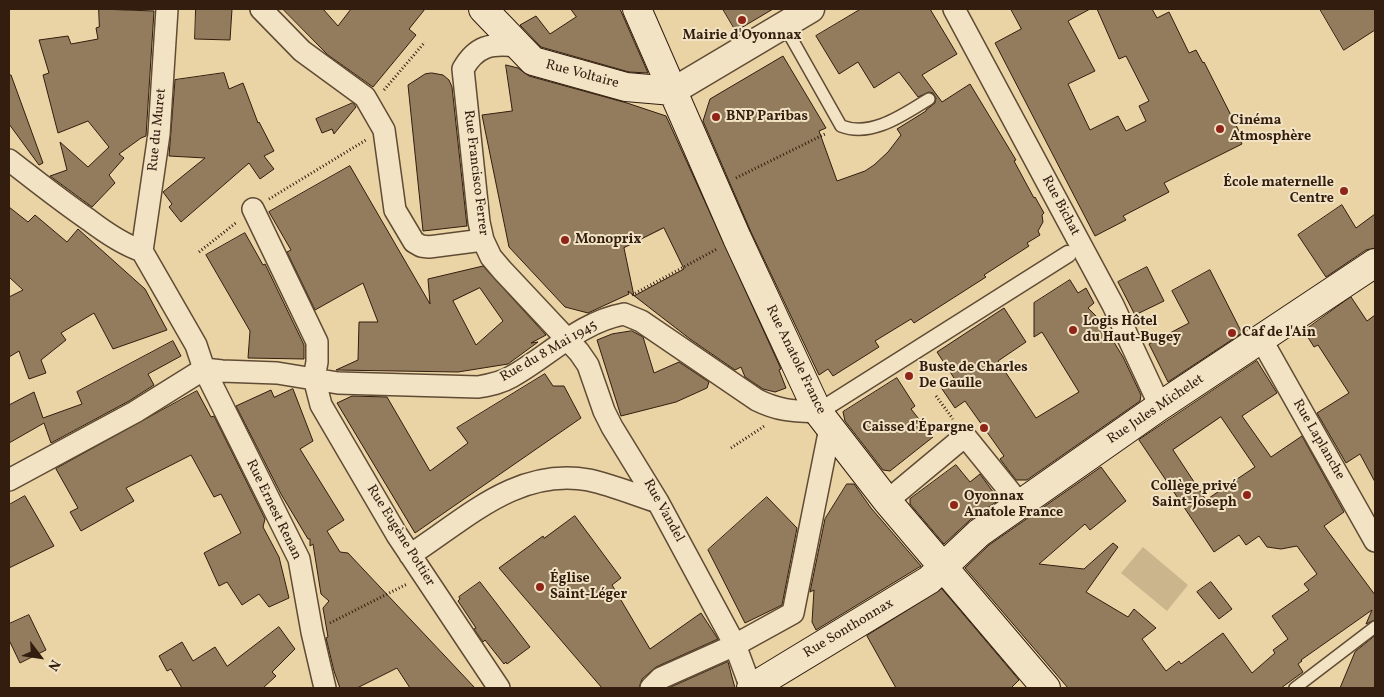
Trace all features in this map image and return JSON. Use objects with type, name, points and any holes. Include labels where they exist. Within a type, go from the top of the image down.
[{"type":"main road","name":"Rue Voltaire","points":[[483,9],[516,46],[533,61],[626,87],[673,91]]},
{"type":"main road","name":"Rue Anatole France","points":[[637,9],[737,238],[824,420],[887,501],[1046,688]]},
{"type":"main road","name":"Rue Jules Michelet","points":[[944,566],[979,533],[1020,504],[1160,406],[1375,263]]},
{"type":"main road","name":"Rue Sonthonnax","points":[[751,688],[929,580],[944,566]]},
{"type":"street","name":"Rue du Muret","points":[[142,251],[159,134],[167,9]]},
{"type":"street","points":[[261,9],[302,51],[365,97],[384,130],[395,210],[414,242],[430,248],[483,240]]},
{"type":"street","points":[[673,91],[810,9]]},
{"type":"street","name":"Rue Bichat","points":[[954,9],[1113,305],[1160,406]]},
{"type":"street","name":"Rue Francisco Ferrer","points":[[516,46],[500,44],[487,47],[469,58],[463,69],[472,164],[483,240],[491,257],[502,270],[568,339]]},
{"type":"street","points":[[9,160],[115,239],[126,246],[142,251]]},
{"type":"street","points":[[253,209],[317,342],[317,362],[314,378]]},
{"type":"street","name":"Rue Ernest Renan","points":[[142,251],[196,345],[213,370],[298,559],[325,688]]},
{"type":"street","points":[[651,688],[661,678],[735,645],[794,614],[824,420],[1068,254]]},
{"type":"street","name":"Rue du 8 Mai 1945","points":[[213,370],[278,373],[338,383],[478,386],[495,384],[510,378],[584,329],[616,315],[624,314],[641,321],[757,400],[785,411],[824,420]]},
{"type":"street","name":"Rue Vandel","points":[[568,339],[588,365],[604,411],[612,427],[658,502],[735,645],[751,688]]},
{"type":"street","name":"Rue Laplanche","points":[[1261,339],[1375,540]]},
{"type":"street","points":[[9,480],[213,370]]},
{"type":"street","name":"Rue Eugène Pottier","points":[[314,378],[321,404],[423,576],[499,688]]},
{"type":"street","points":[[887,501],[965,436],[1020,504]]},
{"type":"street","points":[[410,554],[511,489],[551,478],[587,480],[658,502]]},
{"type":"lane","points":[[784,25],[841,126],[859,131],[870,128],[896,119],[929,99]]},
{"type":"lane","points":[[1295,688],[1375,627]]},
{"type":"path","points":[[389,84],[425,42]]},
{"type":"path","points":[[716,188],[829,132]]},
{"type":"path","points":[[273,197],[346,153]]},
{"type":"path","points":[[199,252],[253,209]]},
{"type":"path","points":[[633,294],[737,238]]},
{"type":"path","points":[[936,396],[965,436]]},
{"type":"path","points":[[731,448],[770,422]]},
{"type":"path","points":[[312,632],[423,576]]},
{"type":"shaded area","points":[[1143,547],[1188,585],[1167,611],[1121,573]]},
{"type":"building","points":[[99,9],[154,11],[146,136],[119,154],[124,158],[109,175],[115,183],[92,207],[50,176],[67,170],[60,142],[88,167],[109,147],[88,121],[58,133],[43,75],[49,73],[39,40],[68,36],[71,44],[98,39],[96,28],[99,27]]},
{"type":"building","points":[[196,9],[232,9],[230,40],[195,39]]},
{"type":"building","points":[[283,9],[323,9],[338,26],[351,9],[425,9],[409,29],[416,35],[373,87],[328,55]]},
{"type":"building","points":[[571,9],[620,9],[648,73],[629,72],[541,47],[520,25],[536,16],[550,34],[576,17]]},
{"type":"building","name":"Mairie d'Oyonnax","points":[[723,9],[773,9],[736,31]]},
{"type":"building","points":[[861,9],[930,9],[957,54],[922,75],[942,102],[970,84],[1016,160],[1014,161],[1044,213],[1042,215],[1043,222],[1038,231],[1040,235],[1027,243],[1029,246],[984,275],[986,277],[914,323],[911,319],[875,341],[879,347],[833,376],[828,369],[819,375],[751,232],[703,121],[710,99],[783,56],[826,128],[819,131],[837,181],[865,171],[874,165],[888,152],[901,135],[897,129],[926,111],[935,103],[936,98],[933,93],[929,92],[918,97],[899,72],[874,88],[858,62],[839,74],[816,36]]},
{"type":"building","points":[[1011,9],[1090,9],[1068,21],[1095,71],[1068,84],[1090,130],[1118,116],[1126,131],[1146,121],[1139,106],[1149,101],[1126,56],[1119,59],[1097,9],[1152,9],[1157,18],[1169,12],[1189,53],[1196,50],[1204,62],[1240,133],[1237,134],[1242,144],[1164,183],[1169,192],[1123,216],[1126,220],[1095,236],[995,43],[1021,29]]},
{"type":"building","points":[[1320,9],[1375,9],[1375,30],[1344,50]]},
{"type":"building","points":[[506,65],[518,68],[529,76],[627,103],[666,116],[781,369],[779,370],[786,388],[775,392],[763,389],[745,377],[741,367],[735,370],[690,339],[634,296],[628,291],[629,294],[588,313],[565,307],[509,247],[482,115],[512,111]],"holes":[[[664,228],[684,269],[634,296],[624,248]]]},
{"type":"building","points":[[224,73],[229,89],[243,83],[258,123],[274,151],[264,156],[274,169],[260,179],[249,163],[181,222],[169,207],[172,204],[163,192],[205,158],[169,156],[175,80]]},
{"type":"building","points":[[425,74],[443,75],[449,80],[452,87],[467,226],[423,231],[408,85]]},
{"type":"building","points":[[9,75],[11,75],[43,163],[39,165],[9,124]]},
{"type":"building","points":[[353,103],[356,107],[334,134],[332,129],[322,133],[316,119]]},
{"type":"building","points":[[350,166],[430,304],[428,279],[483,266],[546,335],[531,343],[538,342],[508,364],[458,372],[336,370],[358,360],[359,322],[378,322],[363,283],[315,310],[287,252],[291,250],[269,212]],"holes":[[[480,288],[503,321],[476,345],[453,301]]]},
{"type":"building","points":[[1342,205],[1356,228],[1375,214],[1375,248],[1366,250],[1326,277],[1298,235]]},
{"type":"building","points":[[9,207],[28,222],[35,215],[67,242],[78,229],[145,289],[167,330],[113,349],[94,313],[61,333],[66,340],[41,360],[46,373],[29,379],[19,351],[9,357],[9,297],[23,290],[9,277]]},
{"type":"building","points":[[245,233],[263,265],[265,264],[304,345],[304,359],[248,358],[250,331],[206,255]]},
{"type":"building","points":[[1147,267],[1164,301],[1135,315],[1118,282]]},
{"type":"building","points":[[1210,270],[1242,333],[1168,382],[1149,344],[1189,323],[1172,291]]},
{"type":"building","points":[[1070,280],[1078,293],[1086,288],[1094,303],[1088,308],[1101,321],[1123,357],[1141,395],[1140,401],[1027,480],[1016,480],[1000,459],[1004,456],[965,401],[955,408],[940,386],[954,378],[937,352],[1004,308],[1026,342],[998,361],[1036,418],[1079,392],[1042,332],[1034,337],[1034,303]]},
{"type":"building","points":[[1351,297],[1367,321],[1375,315],[1375,482],[1360,454],[1346,463],[1317,413],[1349,393],[1318,345],[1314,347],[1304,331]]},
{"type":"building","points":[[632,331],[643,337],[654,373],[679,362],[709,382],[707,388],[676,402],[621,416],[597,340],[612,334]]},
{"type":"building","points":[[173,341],[181,356],[148,374],[154,385],[129,401],[51,443],[44,423],[9,443],[9,405],[34,392],[43,418],[82,404],[77,392]]},
{"type":"building","points":[[1257,361],[1277,393],[1242,416],[1271,457],[1302,436],[1344,512],[1324,526],[1375,595],[1375,620],[1366,624],[1372,610],[1301,660],[1298,664],[1303,672],[1281,688],[1068,688],[965,568],[989,545],[1101,467],[1126,501],[1090,530],[1085,524],[1039,564],[1084,569],[1113,543],[1118,547],[1086,592],[1128,617],[1134,609],[1156,628],[1142,639],[1166,671],[1179,661],[1181,664],[1223,633],[1252,673],[1275,653],[1273,650],[1288,639],[1272,616],[1309,590],[1304,584],[1317,574],[1297,546],[1281,549],[1267,547],[1259,536],[1246,545],[1239,535],[1214,552],[1139,440]],"holes":[[[1221,417],[1255,467],[1206,500],[1173,450]]]},
{"type":"building","points":[[545,374],[553,386],[564,386],[581,418],[415,533],[337,403],[352,396],[387,397],[430,471],[468,443],[457,428]]},
{"type":"building","points":[[897,378],[915,406],[911,409],[933,437],[890,471],[883,470],[845,421],[843,412]]},
{"type":"building","points":[[293,389],[313,441],[300,449],[344,520],[327,531],[340,552],[348,553],[475,688],[410,688],[397,668],[357,688],[340,688],[326,638],[328,637],[323,608],[329,601],[321,594],[313,544],[310,546],[310,539],[308,539],[281,494],[236,406],[271,390],[274,397]]},
{"type":"building","points":[[197,391],[211,417],[214,416],[265,519],[263,527],[279,557],[289,598],[269,607],[259,594],[242,605],[227,582],[219,586],[204,553],[241,533],[221,494],[214,497],[191,455],[126,488],[134,501],[81,531],[70,512],[78,508],[56,469]]},
{"type":"building","name":"Oyonnax Anatole France","points":[[956,465],[970,482],[980,474],[999,500],[970,520],[944,544],[910,504],[910,499]]},
{"type":"building","points":[[847,484],[854,484],[871,508],[921,566],[816,630],[812,622],[814,590],[810,592],[825,519]]},
{"type":"building","points":[[25,496],[54,546],[9,568],[9,505]]},
{"type":"building","points":[[767,497],[797,528],[782,605],[745,623],[708,550]]},
{"type":"building","points":[[575,516],[621,578],[612,585],[650,649],[701,613],[718,639],[656,667],[642,679],[639,688],[602,688],[499,568],[543,536],[544,538]]},
{"type":"building","points":[[480,582],[530,647],[507,664],[506,662],[504,664],[485,640],[483,642],[458,601],[459,597]]},
{"type":"building","points":[[1211,582],[1232,609],[1219,619],[1197,592]]},
{"type":"building","points":[[942,589],[1019,680],[1011,688],[896,688],[867,636]]},
{"type":"building","points":[[29,615],[46,650],[20,663],[9,640],[9,624]]},
{"type":"building","points":[[279,627],[295,649],[272,672],[276,676],[263,688],[182,688],[171,669],[167,671],[159,656],[182,642],[193,661],[215,647],[227,666]]},
{"type":"building","points":[[1375,636],[1375,688],[1340,688],[1355,652]]},
{"type":"building","points":[[728,662],[735,688],[669,688]]},
{"type":"place","name":"Mairie d'Oyonnax","points":[[742,20]]},
{"type":"place","name":"BNP Paribas","points":[[716,117]]},
{"type":"place","name":"Cinéma Atmosphère","points":[[1220,129]]},
{"type":"place","name":"École maternelle Centre","points":[[1344,191]]},
{"type":"place","name":"Monoprix","points":[[565,240]]},
{"type":"place","name":"Logis Hôtel du Haut-Bugey","points":[[1073,330]]},
{"type":"place","name":"Caf de l'Ain","points":[[1232,333]]},
{"type":"place","name":"Buste de Charles De Gaulle","points":[[909,376]]},
{"type":"place","name":"Caisse d'Épargne","points":[[984,428]]},
{"type":"place","name":"Collège privé Saint-Joseph","points":[[1247,495]]},
{"type":"place","name":"Oyonnax Anatole France","points":[[954,505]]},
{"type":"place","name":"Église Saint-Léger","points":[[540,587]]}]
